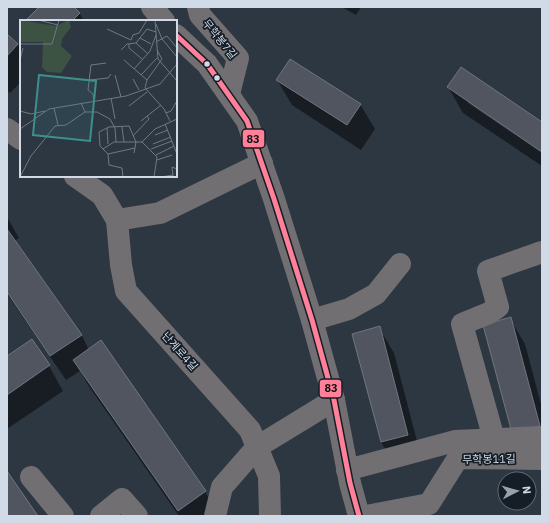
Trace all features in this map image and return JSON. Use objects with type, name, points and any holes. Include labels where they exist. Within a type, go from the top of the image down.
[{"type":"street","points":[[152,7],[163,20]]},
{"type":"street","name":"무학봉7길","points":[[198,7],[200,15],[238,58],[229,94]]},
{"type":"street","points":[[177,35],[207,64],[247,121],[262,163],[312,320],[334,400],[347,470],[359,516]]},
{"type":"street","points":[[7,129],[20,138]]},
{"type":"street","points":[[117,220],[160,213],[262,163]]},
{"type":"street","name":"난계로4길","points":[[76,177],[102,195],[117,220],[121,265],[126,291],[250,430],[269,476],[270,516]]},
{"type":"street","points":[[494,439],[462,324],[489,313],[498,307],[488,271],[542,252]]},
{"type":"street","points":[[312,320],[349,309],[376,294],[400,264]]},
{"type":"street","points":[[215,516],[222,487],[257,447],[334,400]]},
{"type":"street","points":[[347,470],[455,441],[542,437]]},
{"type":"street","name":"무학봉11길","points":[[366,516],[429,504],[458,458],[542,459]]},
{"type":"street","points":[[32,477],[63,516]]},
{"type":"street","points":[[101,516],[122,499],[137,516]]},
{"type":"building","points":[[39,7],[74,7],[80,13],[73,20],[26,20]]},
{"type":"building","points":[[7,34],[18,44],[7,56]]},
{"type":"building","points":[[290,59],[361,104],[347,125],[276,80]]},
{"type":"building","points":[[461,67],[542,122],[542,152],[447,87]]},
{"type":"building","points":[[7,229],[82,335],[50,356],[7,292]]},
{"type":"building","points":[[511,317],[540,426],[512,433],[483,325]]},
{"type":"building","points":[[380,326],[408,435],[381,442],[352,334]]},
{"type":"building","points":[[32,339],[50,365],[7,395],[7,356]]},
{"type":"building","points":[[101,340],[206,491],[178,511],[73,360]]},
{"type":"building","points":[[7,471],[38,516],[7,516]]},
{"type":"transit line","name":"83","points":[[177,36],[207,64],[247,121],[274,199],[312,320],[334,400],[350,483],[359,516]]}]
